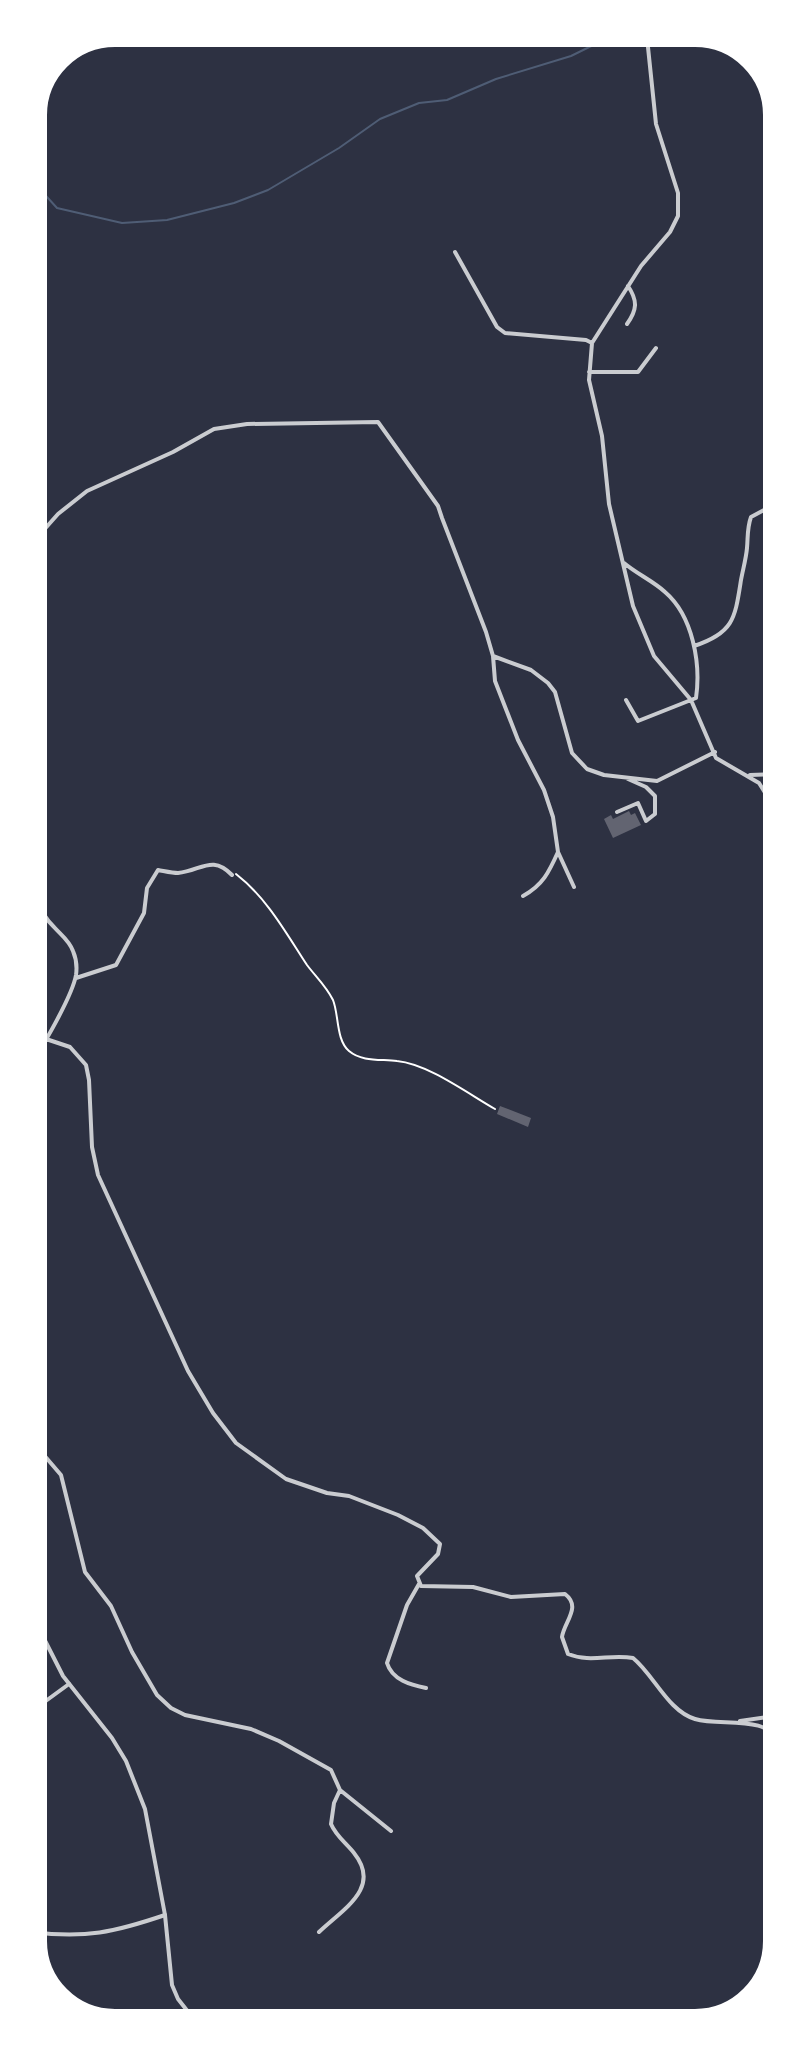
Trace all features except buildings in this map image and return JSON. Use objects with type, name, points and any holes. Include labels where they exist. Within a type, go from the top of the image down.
[{"type":"street","points":[[647,42],[656,124],[678,193],[678,216],[670,232],[641,266],[592,343],[589,372],[602,436],[609,504],[633,606],[654,656],[691,700],[716,758],[759,783],[768,797]]},
{"type":"street","points":[[455,252],[497,327],[505,333],[592,343]]},
{"type":"street","points":[[627,324],[636,305],[635,296],[628,286]]},
{"type":"street","points":[[589,372],[638,372],[656,348]]},
{"type":"street","points":[[42,532],[58,514],[87,491],[173,452],[214,429],[227,425],[378,422],[438,506],[493,656],[495,681],[518,740],[544,790],[553,817],[558,852],[574,887]]},
{"type":"street","points":[[694,646],[725,631],[736,612],[751,517],[768,508]]},
{"type":"street","points":[[622,561],[667,593],[685,622],[698,666],[696,698],[638,721],[626,700]]},
{"type":"street","points":[[493,656],[531,670],[548,683],[555,692],[572,753],[587,769],[604,775],[657,781],[715,752]]},
{"type":"street","points":[[747,775],[768,774]]},
{"type":"street","points":[[617,812],[638,803],[646,821],[656,808],[657,801],[651,791],[626,778]]},
{"type":"street","points":[[523,896],[538,888],[546,879],[558,852]]},
{"type":"street","points":[[76,978],[116,965],[144,913],[147,888],[158,870],[178,873],[207,864],[225,868],[232,875]]},
{"type":"street","points":[[42,912],[73,950],[77,965],[76,978],[42,1048]]},
{"type":"street","points":[[46,1039],[70,1047],[86,1065],[92,1147],[98,1175],[188,1371],[213,1413],[236,1443],[286,1479],[327,1493],[349,1496],[398,1515],[423,1528],[440,1544],[438,1554],[417,1576],[419,1584],[407,1605],[387,1663],[388,1669],[402,1680],[426,1688]]},
{"type":"street","points":[[42,1453],[61,1475],[85,1572],[111,1606],[132,1652],[157,1695],[171,1708],[185,1715],[251,1729],[331,1770],[340,1790],[391,1831]]},
{"type":"street","points":[[419,1584],[438,1588],[473,1587],[511,1597],[565,1594],[573,1606],[562,1637],[568,1654],[588,1660],[622,1656],[633,1658],[683,1714],[696,1719],[733,1722],[768,1730]]},
{"type":"street","points":[[42,1636],[69,1684],[112,1738],[136,1785],[145,1809],[165,1915],[172,1985],[190,2014]]},
{"type":"street","points":[[42,1704],[69,1684]]},
{"type":"street","points":[[733,1722],[768,1717]]},
{"type":"street","points":[[319,1932],[364,1886],[362,1865],[331,1824],[334,1803],[340,1790]]},
{"type":"street","points":[[42,1933],[67,1937],[94,1935],[165,1915]]},
{"type":"path","points":[[225,868],[239,875],[262,898],[310,969],[321,980],[332,999],[342,1040],[349,1051],[366,1059],[400,1061],[421,1067],[495,1109]]},
{"type":"waterway","points":[[42,191],[57,208],[122,223],[167,220],[234,203],[268,190],[339,148],[380,119],[419,103],[447,100],[496,79],[571,56],[600,42]]}]
